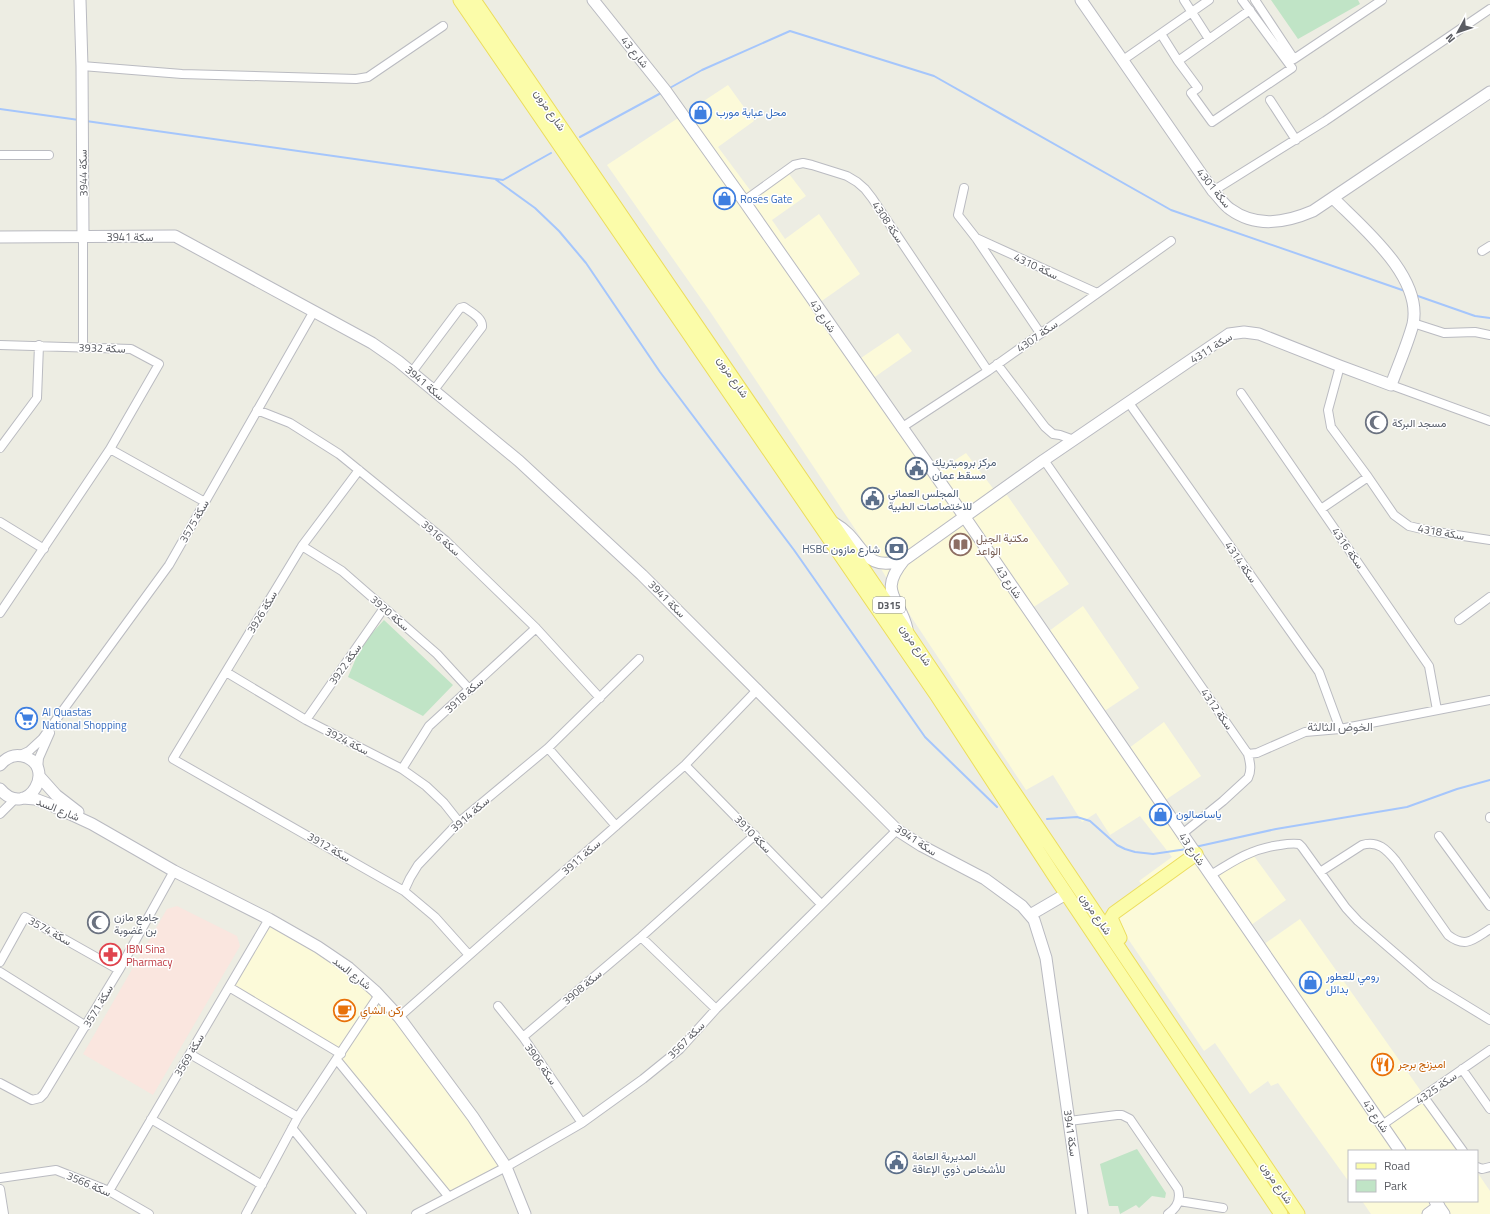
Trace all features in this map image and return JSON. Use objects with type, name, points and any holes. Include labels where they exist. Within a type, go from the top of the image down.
[{"type":"main road","name":"شارع مزون","points":[[460,0],[935,693],[1066,894],[1281,1214]]},
{"type":"main road","name":"شارع مزون","points":[[474,0],[908,633],[1298,1214]]},
{"type":"main road","points":[[479,0],[500,37]]},
{"type":"main road","points":[[1174,1029],[1115,928],[1111,918],[1114,913],[1196,854]]},
{"type":"street","name":"سكة 3944","points":[[80,0],[82,66],[83,347]]},
{"type":"street","name":"شارع 43","points":[[593,0],[665,90],[744,201],[964,516],[1399,1150]]},
{"type":"street","name":"سكة 4301","points":[[1082,0],[1214,191],[1229,209],[1244,217],[1263,222],[1280,222],[1313,211],[1489,96]]},
{"type":"street","points":[[1184,0],[1209,40]]},
{"type":"street","points":[[1123,60],[1209,0]]},
{"type":"street","points":[[1161,34],[1178,61],[1198,88],[1192,93],[1212,122],[1292,68],[1242,0]]},
{"type":"street","points":[[1254,0],[1294,59],[1382,0]]},
{"type":"street","points":[[1214,191],[1296,140],[1490,9]]},
{"type":"street","points":[[1178,61],[1250,10]]},
{"type":"street","points":[[82,66],[182,74],[356,79],[368,77],[444,26]]},
{"type":"street","points":[[1270,100],[1296,140]]},
{"type":"street","points":[[0,155],[49,155]]},
{"type":"street","name":"سكة 4308","points":[[744,201],[794,165],[803,163],[848,176],[857,182],[872,198],[988,370]]},
{"type":"street","name":"سكة 4310","points":[[964,188],[958,215],[976,238],[1040,333]]},
{"type":"street","points":[[1333,198],[1389,256],[1400,271],[1411,293],[1413,304],[1413,324],[1391,385]]},
{"type":"street","name":"سكة 3941","points":[[0,236],[175,236],[372,343],[412,372],[519,461],[642,575],[758,689],[897,830],[922,846],[985,879],[1022,906],[1030,915],[1039,933],[1046,958],[1082,1214]]},
{"type":"street","name":"سكة 4310","points":[[976,238],[1097,293]]},
{"type":"street","name":"سكة 4307","points":[[902,428],[997,364],[1171,241]]},
{"type":"street","points":[[1482,251],[1490,246]]},
{"type":"street","points":[[412,372],[460,308],[464,307],[480,319],[482,327],[434,390]]},
{"type":"street","name":"سكة 3575","points":[[9,755],[29,751],[42,738],[57,720],[169,565],[314,311]]},
{"type":"street","points":[[1413,324],[1444,333],[1475,332],[1490,335]]},
{"type":"street","name":"سكة 4311","points":[[904,560],[1044,460],[1229,334],[1237,332],[1259,334],[1340,366],[1490,421]]},
{"type":"street","name":"سكة 3932","points":[[0,345],[130,349],[159,364],[110,449],[0,613]]},
{"type":"street","points":[[0,448],[37,398],[39,345]]},
{"type":"street","points":[[997,364],[1045,427],[1053,434],[1074,440]]},
{"type":"street","name":"سكة 4318","points":[[1340,366],[1328,410],[1331,427],[1394,515],[1409,526],[1430,531],[1490,540]]},
{"type":"street","name":"سكة 4316","points":[[1241,393],[1429,666],[1437,710]]},
{"type":"street","name":"سكة 4314","points":[[1129,403],[1319,672],[1340,729]]},
{"type":"street","name":"سكة 3916","points":[[257,410],[290,423],[339,454],[446,541],[536,628],[600,698]]},
{"type":"street","points":[[110,449],[205,502]]},
{"type":"street","name":"سكة 4312","points":[[1044,460],[1248,754]]},
{"type":"street","name":"سكة 3926","points":[[173,759],[302,546],[359,470]]},
{"type":"street","points":[[1321,510],[1368,477]]},
{"type":"street","points":[[0,522],[44,549]]},
{"type":"street","points":[[832,522],[845,531],[873,561],[887,564],[904,560]]},
{"type":"street","name":"سكة 3920","points":[[302,546],[342,572],[437,654],[470,690]]},
{"type":"street","points":[[904,560],[894,574],[891,588],[892,595],[906,623],[908,633]]},
{"type":"street","points":[[1459,620],[1490,597]]},
{"type":"street","name":"سكة 3922","points":[[306,720],[384,608]]},
{"type":"street","name":"سكة 3918","points":[[402,768],[429,726],[536,628]]},
{"type":"street","name":"سكة 3914","points":[[404,890],[418,865],[460,822],[548,748],[639,659]]},
{"type":"street","name":"سكة 3924","points":[[226,672],[306,720],[402,768],[426,786],[444,803],[460,822]]},
{"type":"street","name":"سكة 3911","points":[[399,1017],[685,765],[758,689]]},
{"type":"street","points":[[1182,834],[1223,801],[1248,778],[1250,774],[1248,754],[1257,753],[1305,732],[1340,729],[1490,700]]},
{"type":"street","name":"سكة 3575","points":[[38,772],[39,758],[57,720]]},
{"type":"street","points":[[548,748],[616,826]]},
{"type":"street","points":[[0,765],[9,755]]},
{"type":"street","name":"شارع السد","points":[[9,755],[30,759],[56,795],[92,824]]},
{"type":"street","name":"سكة 3912","points":[[173,759],[404,890],[435,917],[469,956]]},
{"type":"street","name":"سكة 3910","points":[[685,765],[821,904]]},
{"type":"street","points":[[0,814],[19,798],[34,792],[37,787],[38,772]]},
{"type":"street","points":[[0,789],[9,797],[19,798]]},
{"type":"street","name":"شارع السد","points":[[19,798],[35,799],[51,804],[92,824],[174,871],[269,919],[318,947],[349,968],[379,995],[399,1017],[488,1138],[506,1167],[525,1214]]},
{"type":"street","name":"سكة 3567","points":[[416,1214],[506,1167],[582,1123],[643,1079],[680,1049],[716,1009],[897,830]]},
{"type":"street","name":"سكة 3908","points":[[523,1037],[641,937],[755,835]]},
{"type":"street","points":[[1439,836],[1490,906]]},
{"type":"street","points":[[1211,875],[1256,850],[1270,846],[1294,843],[1299,844],[1349,912],[1431,984],[1490,1020]]},
{"type":"street","points":[[1320,872],[1362,844],[1369,843],[1379,845],[1388,850],[1448,935],[1456,941],[1463,943],[1472,941],[1490,929]]},
{"type":"street","name":"سكة 3571","points":[[0,1083],[32,1100],[40,1098],[86,1026],[174,871]]},
{"type":"street","points":[[1030,915],[1066,894]]},
{"type":"street","name":"سكة 3574","points":[[0,962],[25,917],[119,970]]},
{"type":"street","name":"سكة 3569","points":[[109,1191],[269,919]]},
{"type":"street","points":[[641,937],[716,1009]]},
{"type":"street","points":[[0,972],[86,1026]]},
{"type":"street","points":[[229,987],[339,1057],[449,1197]]},
{"type":"street","points":[[246,1214],[298,1117],[379,995]]},
{"type":"street","name":"سكة 3906","points":[[498,1006],[523,1037],[582,1123]]},
{"type":"street","name":"سكة 4325","points":[[1382,1125],[1490,1050]]},
{"type":"street","points":[[190,1054],[298,1117]]},
{"type":"street","points":[[1462,1070],[1490,1109]]},
{"type":"street","points":[[1424,1097],[1462,1150]]},
{"type":"street","points":[[1069,1121],[1117,1115],[1122,1115],[1130,1119],[1175,1184],[1180,1194],[1176,1208],[1168,1214]]},
{"type":"street","points":[[151,1119],[262,1185]]},
{"type":"street","points":[[292,1128],[362,1214]]},
{"type":"street","points":[[1478,1167],[1482,1169],[1490,1167]]},
{"type":"street","name":"سكة 3566","points":[[0,1178],[56,1170],[109,1191],[149,1214]]},
{"type":"street","points":[[0,1189],[4,1214]]},
{"type":"street","points":[[1179,1201],[1223,1208]]},
{"type":"street","points":[[1428,1214],[1440,1207]]},
{"type":"shaded area","points":[[728,85],[754,121],[718,147],[753,194],[786,170],[806,196],[772,220],[785,239],[819,214],[860,274],[816,305],[855,362],[898,333],[912,351],[869,381],[934,474],[966,453],[995,491],[1000,485],[1069,584],[1029,610],[1045,634],[1083,606],[1139,688],[1100,714],[1125,751],[1164,722],[1201,776],[1161,803],[1211,875],[1248,848],[1286,900],[1247,928],[1260,947],[1300,919],[1462,1150],[1348,1150],[1348,1181],[1278,1083],[1271,1086],[1268,1081],[1250,1094],[1215,1043],[1204,1051],[1120,927],[1114,910],[1143,886],[1139,881],[1172,857],[1140,816],[1110,835],[1096,813],[1082,822],[1053,775],[1026,790],[900,600],[875,559],[709,310],[607,165]]},
{"type":"shaded area","points":[[177,906],[237,936],[240,946],[153,1095],[83,1054],[167,909]]},
{"type":"shaded area","points":[[269,919],[375,991],[506,1167],[449,1197],[337,1060],[340,1054],[229,987]]},
{"type":"shaded area","points":[[1478,1173],[1490,1191],[1490,1214],[1371,1214],[1363,1202],[1478,1202]]},
{"type":"green space","points":[[1271,0],[1358,0],[1360,4],[1298,39]]},
{"type":"green space","points":[[384,620],[453,685],[423,716],[348,677],[362,644]]},
{"type":"green space","points":[[1137,1149],[1166,1193],[1165,1198],[1152,1196],[1139,1208],[1136,1205],[1120,1214],[1118,1206],[1109,1206],[1100,1164]]},
{"type":"waterway","points":[[668,89],[702,70],[790,31],[934,76],[1171,210],[1405,291]]},
{"type":"waterway","points":[[580,137],[661,93]]},
{"type":"waterway","points":[[0,109],[79,120]]},
{"type":"waterway","points":[[86,121],[503,180],[551,153]]},
{"type":"waterway","points":[[495,179],[535,208],[559,231],[586,263],[660,372],[794,550],[925,737],[997,807]]},
{"type":"waterway","points":[[1415,295],[1475,316],[1490,318]]},
{"type":"waterway","points":[[1195,847],[1276,829],[1407,807],[1457,789],[1490,780]]},
{"type":"waterway","points":[[1047,819],[1077,817],[1090,821],[1117,845],[1135,852],[1153,854],[1187,849]]},
{"type":"place","name":"محل عباية مورب","points":[[701,112]]},
{"type":"place","name":"Roses Gate","points":[[725,199]]},
{"type":"place","name":"مسجد البركة","points":[[1377,423]]},
{"type":"place","name":"مركز بروميتريك مسقط عمان","points":[[917,468]]},
{"type":"place","name":"المجلس العماني للاختصاصات الطبية","points":[[873,499]]},
{"type":"place","name":"مكتبة الجيل الواعد","points":[[960,544]]},
{"type":"place","name":"HSBC شارع مازون","points":[[896,549]]},
{"type":"place","name":"Al Quastas National Shopping","points":[[26,718]]},
{"type":"place","name":"ياساصالون","points":[[1160,814]]},
{"type":"place","name":"جامع مازن بن غضوبة","points":[[99,923]]},
{"type":"place","name":"IBN Sina Pharmacy","points":[[111,955]]},
{"type":"place","name":"رومي للعطور بدائل","points":[[1310,982]]},
{"type":"place","name":"ركن الشاي","points":[[344,1010]]},
{"type":"place","name":"اميزنج برجر","points":[[1383,1064]]},
{"type":"place","name":"المديرية العامة للأشخاص ذوي الإعاقة","points":[[896,1162]]},
{"type":"district","name":"الخوض الثالثة","points":[[1340,727]]}]
